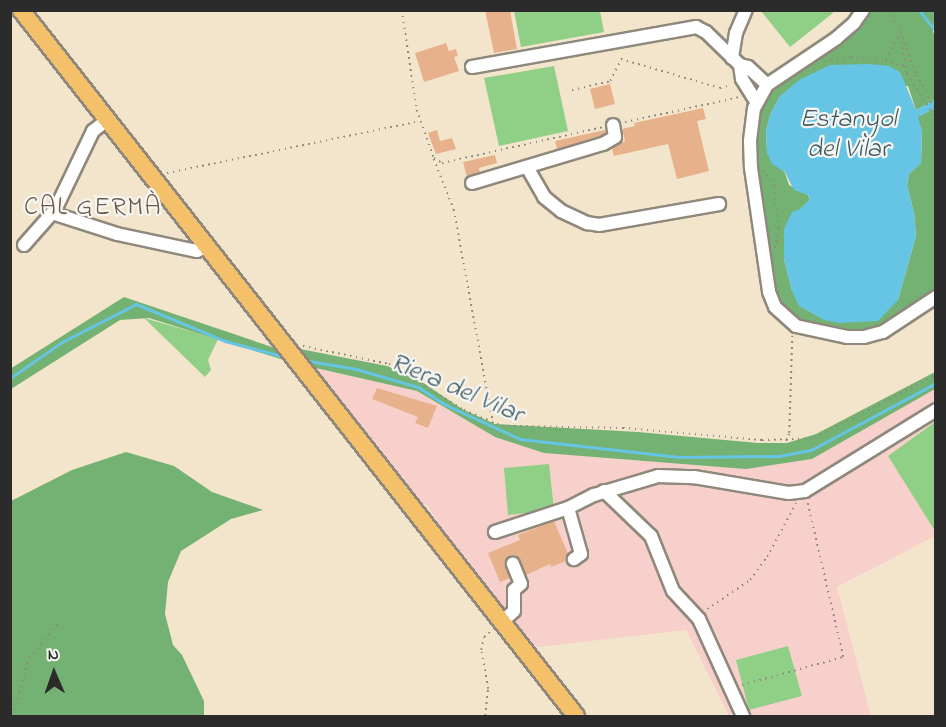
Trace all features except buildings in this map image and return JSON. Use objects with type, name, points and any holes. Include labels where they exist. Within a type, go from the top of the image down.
[{"type":"main road","points":[[21,10],[576,717]]},
{"type":"street","points":[[746,10],[736,33],[736,61],[742,79],[756,101]]},
{"type":"street","points":[[863,10],[854,23],[837,38],[767,85],[756,101],[751,120],[751,168],[766,280],[775,307],[796,326],[847,337],[864,337],[894,326],[936,297]]},
{"type":"street","points":[[472,67],[696,27],[706,32],[736,61],[748,67],[767,85]]},
{"type":"street","points":[[24,245],[52,213],[93,130],[107,120]]},
{"type":"street","points":[[472,183],[603,144],[615,137],[613,125]]},
{"type":"street","points":[[527,167],[533,183],[544,196],[566,214],[587,223],[599,225],[719,204]]},
{"type":"street","points":[[52,213],[117,234],[196,251],[206,246]]},
{"type":"street","points":[[495,532],[568,508],[604,491],[658,476],[694,477],[789,493],[805,491],[936,410]]},
{"type":"street","points":[[604,491],[651,536],[673,591],[697,617],[743,717]]},
{"type":"street","points":[[568,508],[581,554],[574,559]]},
{"type":"street","points":[[502,622],[514,611],[514,590],[521,584],[513,564]]},
{"type":"path","points":[[402,10],[420,121],[454,210],[493,423]]},
{"type":"path","points":[[690,10],[691,15]]},
{"type":"path","points":[[892,10],[907,51],[936,111]]},
{"type":"path","points":[[885,61],[900,29]]},
{"type":"path","points":[[899,34],[905,66],[913,88],[936,118]]},
{"type":"path","points":[[820,62],[851,57],[905,66]]},
{"type":"path","points":[[572,90],[610,81],[621,58],[720,88],[738,83]]},
{"type":"path","points":[[434,158],[442,163],[739,97],[756,101]]},
{"type":"path","points":[[151,177],[420,121]]},
{"type":"path","points":[[759,167],[768,174],[776,187],[775,203],[779,229],[773,255]]},
{"type":"path","points":[[786,441],[789,433],[792,390],[791,339],[796,326]]},
{"type":"path","points":[[285,346],[292,344],[389,364],[464,410],[493,423],[513,426],[623,428],[786,441],[815,438],[936,375]]},
{"type":"path","points":[[697,617],[721,597],[750,580],[767,557],[793,508],[805,491]]},
{"type":"path","points":[[729,688],[843,657],[805,491]]},
{"type":"path","points":[[12,717],[29,658],[59,622]]},
{"type":"path","points":[[485,717],[488,689],[481,650],[484,637],[502,622]]},
{"type":"shaded area","points":[[307,366],[417,391],[495,437],[812,459],[935,389],[935,536],[837,587],[871,716],[729,716],[686,630],[530,648],[435,527],[437,521],[427,505],[416,503]]},
{"type":"green space","points":[[831,10],[833,13],[790,47],[761,11]]},
{"type":"green space","points":[[514,11],[600,11],[604,32],[521,47]]},
{"type":"green space","points":[[872,11],[935,11],[933,32],[936,37],[935,100],[916,110],[908,86],[780,96],[770,115],[766,131],[767,153],[785,173],[789,185],[808,195],[810,200],[800,209],[784,240],[784,259],[792,291],[898,300],[916,236],[914,213],[907,185],[909,174],[921,163],[922,132],[917,117],[935,108],[935,291],[880,326],[864,331],[840,330],[796,318],[783,309],[776,296],[755,161],[757,119],[766,97],[776,86],[853,33]]},
{"type":"green space","points":[[554,66],[568,131],[499,146],[484,78]]},
{"type":"green space","points":[[124,297],[278,349],[287,361],[149,318],[120,320],[11,389],[10,369]]},
{"type":"green space","points":[[144,318],[218,339],[208,360],[211,370],[205,377]]},
{"type":"green space","points":[[290,347],[387,366],[422,382],[462,409],[495,424],[638,432],[758,443],[787,443],[816,434],[935,372],[935,389],[812,459],[746,469],[544,453],[495,437],[417,391],[307,366]]},
{"type":"green space","points":[[935,422],[936,531],[888,456]]},
{"type":"green space","points":[[126,452],[174,466],[212,492],[263,510],[231,519],[181,551],[168,582],[165,614],[173,645],[182,655],[204,701],[204,716],[11,716],[11,501],[72,470]]},
{"type":"green space","points":[[549,464],[554,510],[508,515],[504,468]]},
{"type":"green space","points":[[788,646],[802,696],[749,710],[736,660]]},
{"type":"water","name":"Estanyol del Vilar","points":[[830,65],[889,66],[900,72],[916,110],[935,100],[935,108],[918,117],[922,132],[921,163],[909,174],[907,185],[914,213],[916,236],[898,300],[878,321],[840,323],[824,320],[799,306],[792,291],[784,259],[784,229],[792,212],[800,209],[810,199],[808,195],[794,190],[785,172],[772,164],[767,153],[766,131],[770,115],[780,96],[799,80]]},
{"type":"waterway","points":[[919,10],[933,28]]},
{"type":"waterway","name":"Riera del Vilar","points":[[10,378],[62,342],[136,304],[225,341],[285,357]]},
{"type":"waterway","name":"Riera del Vilar","points":[[303,360],[356,369],[418,387],[446,405],[520,439],[679,457],[779,456],[811,450],[936,383]]},
{"type":"district","name":"CAL GERMÀ","points":[[93,209]]}]
